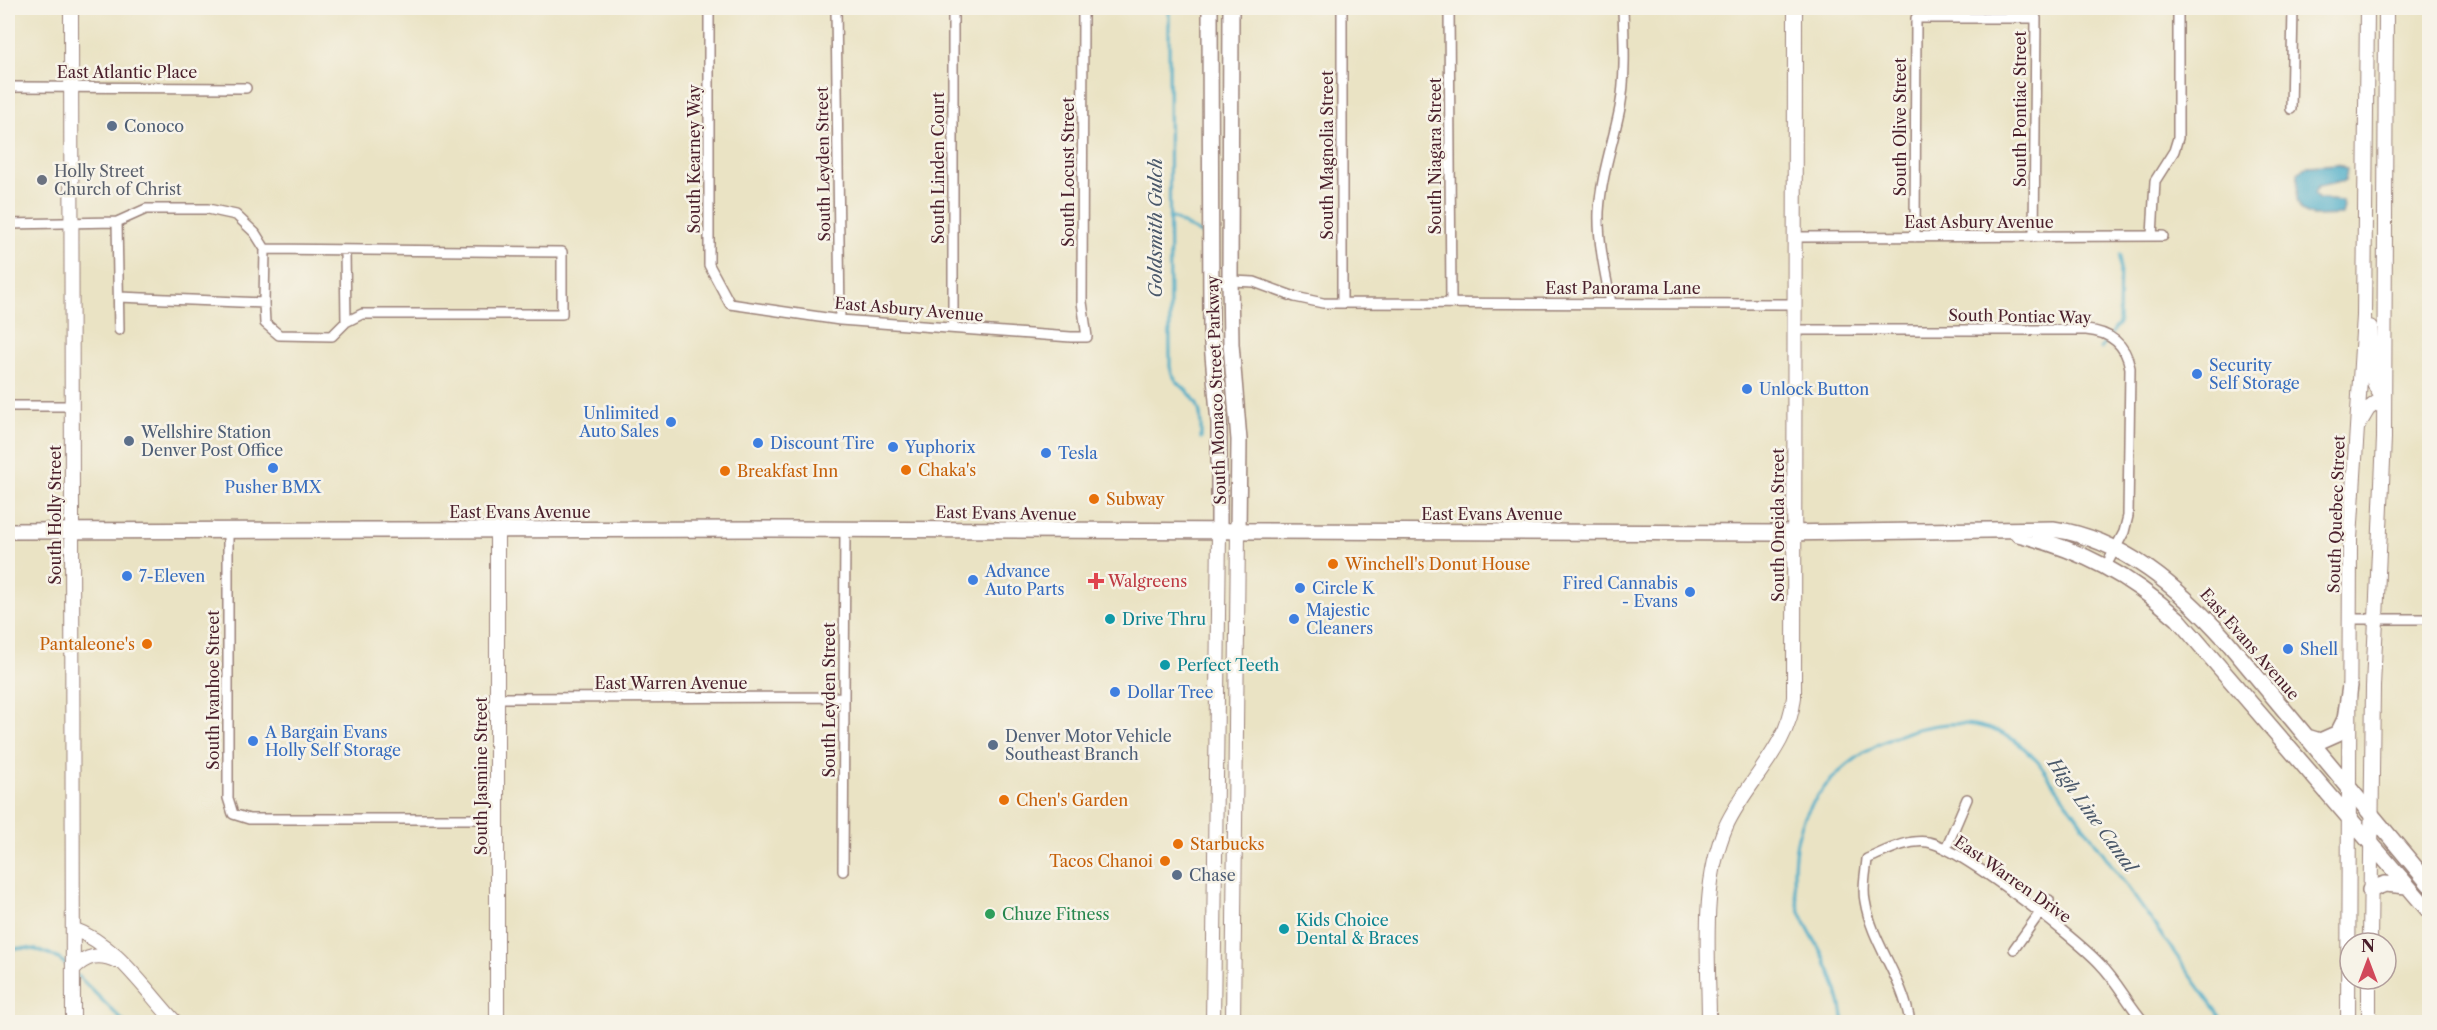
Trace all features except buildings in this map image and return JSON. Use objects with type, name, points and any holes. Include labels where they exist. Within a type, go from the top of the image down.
[{"type":"main road","name":"South Holly Street","points":[[71,8],[73,1023]]},
{"type":"main road","name":"South Monaco Street Parkway","points":[[1210,8],[1211,339],[1219,438],[1213,1023]]},
{"type":"main road","name":"South Monaco Street Parkway","points":[[1231,8],[1230,279],[1232,350],[1239,440],[1233,1023]]},
{"type":"main road","name":"South Oneida Street","points":[[1709,1023],[1710,901],[1716,859],[1730,818],[1782,738],[1792,709],[1795,533],[1795,8]]},
{"type":"main road","name":"South Quebec Street","points":[[2348,1023],[2350,523],[2365,295],[2367,8]]},
{"type":"main road","points":[[2370,931],[2370,813],[2384,397],[2386,8]]},
{"type":"main road","points":[[2365,295],[2371,331],[2374,380],[2378,392],[2384,397]]},
{"type":"main road","points":[[2355,434],[2364,414],[2384,397]]},
{"type":"main road","name":"South Jasmine Street","points":[[497,530],[498,1023]]},
{"type":"main road","name":"East Evans Avenue","points":[[8,531],[844,530],[1795,533],[2061,530],[2115,549],[2157,575],[2191,603],[2307,737],[2430,885]]},
{"type":"main road","name":"East Evans Avenue","points":[[2004,531],[2052,543],[2106,566],[2152,596],[2190,631],[2430,912]]},
{"type":"main road","points":[[2307,737],[2320,741],[2338,733],[2346,712],[2350,686]]},
{"type":"main road","points":[[2370,890],[2385,884],[2407,886]]},
{"type":"main road","points":[[73,929],[96,940],[175,1023]]},
{"type":"main road","points":[[73,970],[83,960],[92,956],[105,956],[120,963]]},
{"type":"main road","points":[[2369,991],[2369,1023]]},
{"type":"street","name":"South Kearney Way","points":[[709,8],[709,266],[730,304]]},
{"type":"street","name":"South Leyden Street","points":[[836,8],[840,320]]},
{"type":"street","name":"South Linden Court","points":[[953,8],[953,328]]},
{"type":"street","name":"South Locust Street","points":[[1083,8],[1082,302],[1087,337]]},
{"type":"street","name":"South Magnolia Street","points":[[1342,8],[1342,303]]},
{"type":"street","name":"South Niagara Street","points":[[1449,8],[1451,303]]},
{"type":"street","points":[[1611,303],[1601,245],[1599,213],[1608,153],[1620,107],[1624,62],[1623,8]]},
{"type":"street","points":[[2152,236],[2155,181],[2174,151],[2178,138],[2178,8]]},
{"type":"street","points":[[2291,109],[2293,8]]},
{"type":"street","name":"South Olive Street","points":[[1915,237],[1916,18],[2036,18]]},
{"type":"street","name":"South Pontiac Street","points":[[2034,237],[2036,18]]},
{"type":"street","name":"East Atlantic Place","points":[[8,87],[246,88]]},
{"type":"street","points":[[8,224],[117,222],[147,209],[208,208],[236,216],[255,233],[265,249],[264,323],[279,335],[332,336],[346,322],[362,314],[562,314],[562,252],[265,249]]},
{"type":"street","points":[[117,222],[118,330]]},
{"type":"street","name":"East Asbury Avenue","points":[[1795,237],[2163,236]]},
{"type":"street","points":[[345,251],[346,322]]},
{"type":"street","points":[[1210,280],[1230,279],[1263,284],[1307,300],[1342,303],[1451,303]]},
{"type":"street","points":[[119,297],[264,303]]},
{"type":"street","name":"East Panorama Lane","points":[[1451,303],[1795,304]]},
{"type":"street","name":"East Asbury Avenue","points":[[730,304],[840,320],[1087,337]]},
{"type":"street","name":"South Pontiac Way","points":[[1795,330],[2086,330],[2112,337],[2126,352],[2130,373],[2128,507],[2125,529],[2106,566]]},
{"type":"street","points":[[8,406],[72,406]]},
{"type":"street","name":"South Ivanhoe Street","points":[[228,530],[228,798],[232,813],[249,819],[497,819]]},
{"type":"street","name":"South Leyden Street","points":[[843,871],[844,530]]},
{"type":"street","points":[[2350,619],[2430,619]]},
{"type":"street","name":"East Warren Avenue","points":[[497,698],[844,697]]},
{"type":"street","points":[[1946,848],[1967,799]]},
{"type":"street","name":"East Warren Drive","points":[[1910,1023],[1906,998],[1868,917],[1864,897],[1867,859],[1902,844],[1926,842],[1946,848],[2040,913],[2098,961],[2141,1019]]},
{"type":"street","points":[[2014,949],[2049,900]]},
{"type":"street","points":[[2129,1023],[2141,1019]]},
{"type":"water","points":[[2338,164],[2347,169],[2345,181],[2318,187],[2314,193],[2318,199],[2342,201],[2344,206],[2342,215],[2312,216],[2301,211],[2297,200],[2298,172],[2308,166]]},
{"type":"waterway","name":"Goldsmith Gulch","points":[[1169,8],[1170,367],[1174,378],[1192,396],[1197,405],[1201,419],[1201,438]]},
{"type":"waterway","points":[[1169,216],[1201,234]]},
{"type":"waterway","points":[[2101,349],[2119,323],[2120,255]]},
{"type":"waterway","name":"High Line Canal","points":[[1844,1022],[1831,973],[1796,899],[1794,864],[1801,829],[1812,804],[1827,784],[1847,765],[1870,749],[1895,737],[1921,728],[1948,724],[1974,725],[1999,732],[2020,745],[2038,762],[2224,1022]]},
{"type":"waterway","name":"High Line Canal","points":[[8,949],[25,948],[48,953],[69,967]]},
{"type":"waterway","name":"High Line Canal","points":[[78,976],[124,1022]]},
{"type":"place","name":"Conoco","points":[[112,126]]},
{"type":"place","name":"Holly Street Church of Christ","points":[[42,180]]},
{"type":"place","name":"Security Self Storage","points":[[2197,374]]},
{"type":"place","name":"Unlock Button","points":[[1747,389]]},
{"type":"place","name":"Unlimited Auto Sales","points":[[671,422]]},
{"type":"place","name":"Wellshire Station Denver Post Office","points":[[129,441]]},
{"type":"place","name":"Discount Tire","points":[[758,443]]},
{"type":"place","name":"Yuphorix","points":[[893,447]]},
{"type":"place","name":"Tesla","points":[[1046,453]]},
{"type":"place","name":"Pusher BMX","points":[[273,468]]},
{"type":"place","name":"Chaka's","points":[[906,470]]},
{"type":"place","name":"Breakfast Inn","points":[[725,471]]},
{"type":"place","name":"Subway","points":[[1094,499]]},
{"type":"place","name":"Winchell's Donut House","points":[[1333,564]]},
{"type":"place","name":"7-Eleven","points":[[127,576]]},
{"type":"place","name":"Advance Auto Parts","points":[[973,580]]},
{"type":"place","name":"Walgreens","points":[[1096,581]]},
{"type":"place","name":"Circle K","points":[[1300,588]]},
{"type":"place","name":"Fired Cannabis - Evans","points":[[1690,592]]},
{"type":"place","name":"Drive Thru","points":[[1110,619]]},
{"type":"place","name":"Majestic Cleaners","points":[[1294,619]]},
{"type":"place","name":"Pantaleone's","points":[[147,644]]},
{"type":"place","name":"Shell","points":[[2288,649]]},
{"type":"place","name":"Perfect Teeth","points":[[1165,665]]},
{"type":"place","name":"Dollar Tree","points":[[1115,692]]},
{"type":"place","name":"A Bargain Evans Holly Self Storage","points":[[253,741]]},
{"type":"place","name":"Denver Motor Vehicle Southeast Branch","points":[[993,745]]},
{"type":"place","name":"Chen's Garden","points":[[1004,800]]},
{"type":"place","name":"Starbucks","points":[[1178,844]]},
{"type":"place","name":"Tacos Chanoi","points":[[1165,861]]},
{"type":"place","name":"Chase","points":[[1177,875]]},
{"type":"place","name":"Chuze Fitness","points":[[990,914]]},
{"type":"place","name":"Kids Choice Dental & Braces","points":[[1284,929]]}]
